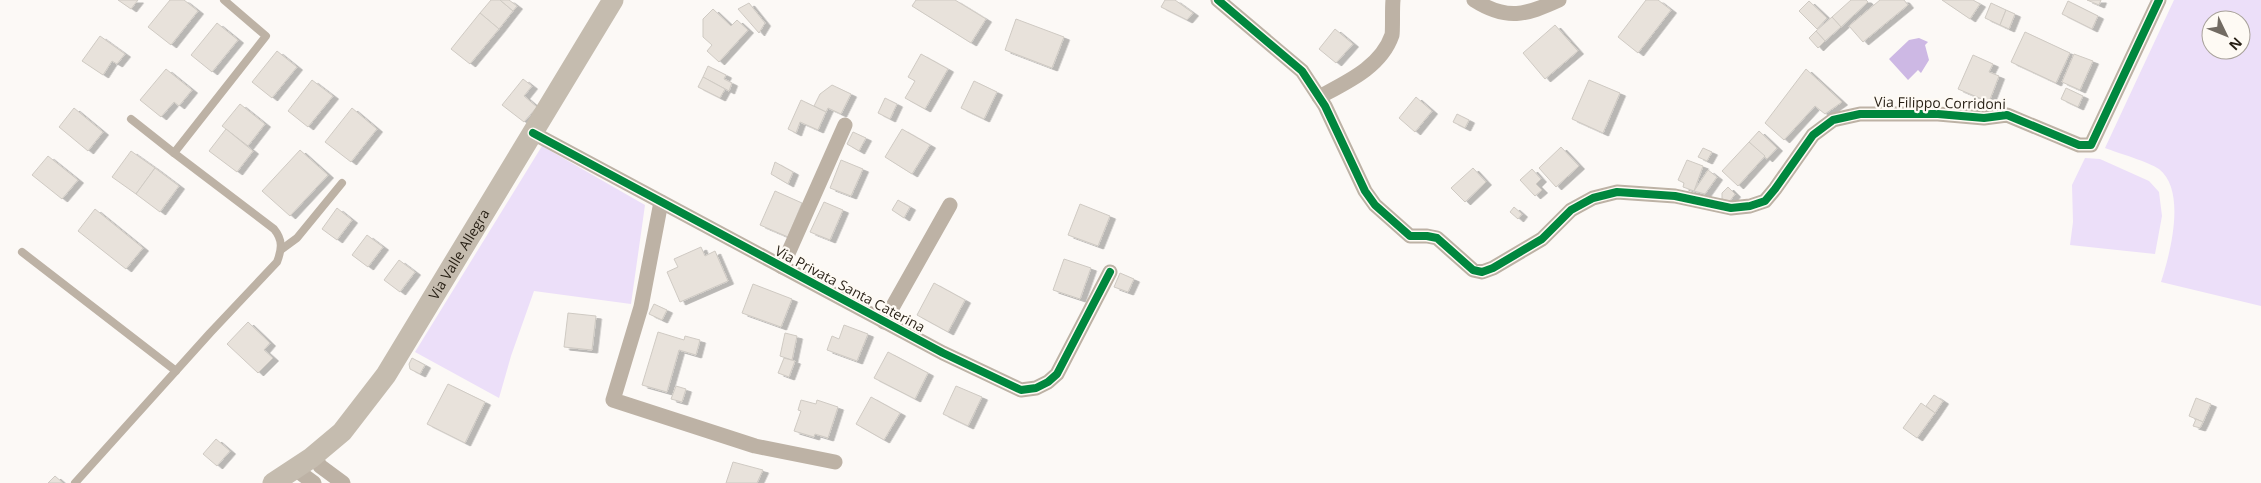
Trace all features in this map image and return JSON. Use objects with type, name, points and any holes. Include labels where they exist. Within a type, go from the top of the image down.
[{"type":"main road","name":"Via Valle Allegra","points":[[273,483],[295,469],[342,432],[386,375],[613,0]]},
{"type":"street","name":"Via Filippo Corridoni","points":[[1218,0],[1302,71],[1319,97],[1365,191],[1375,205],[1410,236],[1437,238],[1473,270],[1482,272],[1493,268],[1542,239],[1571,210],[1593,198],[1617,192],[1675,196],[1730,208],[1750,206],[1765,201],[1813,135],[1833,120],[1860,114],[1938,114],[1984,118],[2007,115],[2079,145],[2091,145],[2159,0]]},
{"type":"street","points":[[1319,97],[1347,82],[1382,54],[1393,33],[1391,16],[1393,0]]},
{"type":"street","points":[[1474,0],[1483,6],[1517,16],[1533,12],[1559,0]]},
{"type":"street","points":[[782,267],[845,125]]},
{"type":"street","name":"Via Privata Santa Caterina","points":[[533,133],[884,322],[943,353],[1021,390],[1036,388],[1048,382],[1057,374],[1110,272]]},
{"type":"street","points":[[661,202],[641,307],[613,400],[755,446],[835,462]]},
{"type":"street","points":[[884,322],[950,205]]},
{"type":"street","points":[[314,454],[320,466],[343,483]]},
{"type":"street","points":[[295,469],[314,483]]},
{"type":"lane","points":[[174,152],[266,36],[224,0]]},
{"type":"lane","points":[[75,483],[277,262],[282,249],[281,237],[274,229],[131,119]]},
{"type":"lane","points":[[282,249],[297,238],[342,183]]},
{"type":"lane","points":[[22,252],[176,371]]},
{"type":"shaded area","points":[[2174,0],[2261,0],[2261,306],[2161,282],[2172,240],[2174,207],[2172,192],[2167,179],[2159,169],[2105,148]]},
{"type":"shaded area","points":[[1919,38],[1928,42],[1925,45],[1929,60],[1921,73],[1918,70],[1908,80],[1889,59],[1909,40]]},
{"type":"shaded area","points":[[542,146],[645,205],[631,304],[534,291],[511,356],[499,398],[415,352]]},
{"type":"shaded area","points":[[2085,158],[2100,159],[2149,181],[2159,192],[2162,216],[2155,254],[2070,245],[2073,222],[2072,185]]},
{"type":"building","points":[[118,0],[138,0],[131,9]]},
{"type":"building","points":[[170,0],[184,0],[198,11],[171,45],[148,27]]},
{"type":"building","points":[[491,0],[500,0],[513,11],[499,29],[480,13]]},
{"type":"building","points":[[500,0],[509,0],[517,6],[513,11]]},
{"type":"building","points":[[916,0],[955,0],[986,19],[971,43],[912,6]]},
{"type":"building","points":[[1165,0],[1175,0],[1193,13],[1187,20],[1161,7]]},
{"type":"building","points":[[1646,0],[1658,0],[1671,10],[1638,53],[1618,37]]},
{"type":"building","points":[[1851,0],[1866,0],[1868,2],[1841,27],[1832,17]]},
{"type":"building","points":[[1880,0],[1904,0],[1908,5],[1863,42],[1849,26]]},
{"type":"building","points":[[1942,0],[1973,0],[1980,4],[1970,19]]},
{"type":"building","points":[[2087,0],[2101,0],[2099,5]]},
{"type":"building","points":[[1809,1],[1827,18],[1817,29],[1799,11]]},
{"type":"building","points":[[2068,1],[2098,16],[2092,29],[2062,14]]},
{"type":"building","points":[[749,3],[765,23],[759,33],[738,9]]},
{"type":"building","points":[[1991,3],[2006,10],[2000,25],[1985,18]]},
{"type":"building","points":[[713,9],[731,26],[737,20],[748,30],[719,62],[707,51],[712,45],[703,37],[703,19]]},
{"type":"building","points":[[2006,10],[2015,14],[2009,29],[2000,25]]},
{"type":"building","points":[[480,13],[499,29],[470,64],[451,49]]},
{"type":"building","points":[[1832,17],[1841,27],[1825,41],[1816,31]]},
{"type":"building","points":[[1016,19],[1064,37],[1052,68],[1005,50]]},
{"type":"building","points":[[217,23],[238,40],[212,72],[191,55]]},
{"type":"building","points":[[1555,25],[1578,51],[1545,79],[1523,53]]},
{"type":"building","points":[[1335,29],[1353,44],[1336,63],[1319,49]]},
{"type":"building","points":[[1816,31],[1825,41],[1818,48],[1809,38]]},
{"type":"building","points":[[2025,32],[2070,53],[2056,83],[2011,62]]},
{"type":"building","points":[[100,36],[125,54],[117,64],[112,61],[103,75],[82,61]]},
{"type":"building","points":[[277,51],[297,67],[272,98],[252,82]]},
{"type":"building","points":[[921,54],[948,69],[925,109],[905,98],[915,81],[908,77]]},
{"type":"building","points":[[2074,54],[2093,61],[2080,90],[2062,82]]},
{"type":"building","points":[[1973,55],[1993,64],[1989,72],[1999,76],[1989,102],[1958,89]]},
{"type":"building","points":[[708,66],[726,75],[724,79],[732,83],[729,91],[703,77]]},
{"type":"building","points":[[166,69],[192,90],[179,106],[174,102],[161,117],[140,100]]},
{"type":"building","points":[[1806,69],[1842,102],[1825,114],[1815,106],[1784,140],[1765,123]]},
{"type":"building","points":[[703,77],[725,89],[720,98],[698,87]]},
{"type":"building","points":[[523,79],[532,86],[524,96],[537,107],[524,122],[502,105]]},
{"type":"building","points":[[312,80],[333,96],[308,127],[288,111]]},
{"type":"building","points":[[1589,80],[1620,93],[1603,133],[1572,119]]},
{"type":"building","points":[[974,81],[997,92],[984,119],[961,108]]},
{"type":"building","points":[[832,85],[851,94],[841,114],[828,108],[826,112],[814,106],[820,94]]},
{"type":"building","points":[[2066,88],[2083,96],[2078,107],[2061,99]]},
{"type":"building","points":[[1416,97],[1432,111],[1415,132],[1399,118]]},
{"type":"building","points":[[885,98],[897,104],[890,119],[878,113]]},
{"type":"building","points":[[801,100],[826,112],[818,130],[800,122],[796,133],[788,129]]},
{"type":"building","points":[[240,104],[265,124],[248,146],[222,126]]},
{"type":"building","points":[[74,108],[103,132],[88,151],[59,127]]},
{"type":"building","points":[[352,108],[377,129],[351,162],[325,142]]},
{"type":"building","points":[[1457,114],[1469,120],[1465,128],[1453,122]]},
{"type":"building","points":[[226,129],[253,151],[237,172],[209,151]]},
{"type":"building","points":[[902,129],[930,145],[912,174],[885,157]]},
{"type":"building","points":[[1759,131],[1777,148],[1767,159],[1749,142]]},
{"type":"building","points":[[853,132],[866,138],[859,151],[847,144]]},
{"type":"building","points":[[1749,142],[1765,156],[1738,186],[1722,171]]},
{"type":"building","points":[[1561,147],[1579,166],[1556,187],[1539,168]]},
{"type":"building","points":[[1703,148],[1712,152],[1707,161],[1698,157]]},
{"type":"building","points":[[300,150],[328,175],[290,216],[262,191]]},
{"type":"building","points":[[131,151],[155,168],[136,194],[112,177]]},
{"type":"building","points":[[48,156],[78,180],[62,199],[32,175]]},
{"type":"building","points":[[841,160],[863,169],[851,196],[830,188]]},
{"type":"building","points":[[1687,160],[1703,166],[1694,191],[1683,187],[1684,183],[1678,180]]},
{"type":"building","points":[[775,162],[793,172],[788,184],[771,174]]},
{"type":"building","points":[[155,168],[179,186],[160,212],[136,194]]},
{"type":"building","points":[[1473,168],[1486,182],[1465,202],[1451,188]]},
{"type":"building","points":[[1532,169],[1541,179],[1536,184],[1542,190],[1535,196],[1520,180]]},
{"type":"building","points":[[1708,170],[1717,177],[1705,194],[1694,191]]},
{"type":"building","points":[[1728,187],[1735,194],[1730,201],[1722,199],[1722,193]]},
{"type":"building","points":[[775,191],[802,203],[788,237],[760,225]]},
{"type":"building","points":[[898,200],[910,207],[904,218],[892,210]]},
{"type":"building","points":[[824,202],[843,210],[830,240],[810,232]]},
{"type":"building","points":[[1080,204],[1110,216],[1098,246],[1068,235]]},
{"type":"building","points":[[1514,207],[1522,214],[1518,219],[1510,212]]},
{"type":"building","points":[[337,208],[352,220],[337,240],[322,229]]},
{"type":"building","points":[[95,209],[143,248],[126,269],[78,231]]},
{"type":"building","points":[[367,235],[383,247],[368,267],[352,255]]},
{"type":"building","points":[[701,247],[705,256],[715,251],[728,281],[680,302],[667,272],[678,267],[674,259]]},
{"type":"building","points":[[1064,259],[1091,268],[1080,299],[1053,290]]},
{"type":"building","points":[[399,260],[415,272],[400,292],[384,280]]},
{"type":"building","points":[[1120,273],[1134,279],[1128,292],[1114,287]]},
{"type":"building","points":[[934,283],[965,300],[948,332],[917,315]]},
{"type":"building","points":[[753,284],[792,299],[781,327],[742,313]]},
{"type":"building","points":[[654,304],[667,310],[662,320],[649,314]]},
{"type":"building","points":[[568,313],[596,316],[592,350],[564,347]]},
{"type":"building","points":[[248,322],[270,343],[264,350],[273,358],[258,373],[227,344]]},
{"type":"building","points":[[844,325],[868,334],[857,361],[827,350],[832,336],[839,339]]},
{"type":"building","points":[[658,332],[684,340],[685,336],[700,340],[696,355],[679,350],[667,392],[642,385]]},
{"type":"building","points":[[785,333],[797,336],[792,360],[780,356]]},
{"type":"building","points":[[888,352],[928,373],[915,399],[874,378]]},
{"type":"building","points":[[412,358],[425,365],[420,374],[410,369],[409,364]]},
{"type":"building","points":[[784,358],[795,361],[789,377],[778,373]]},
{"type":"building","points":[[448,384],[485,402],[465,443],[427,424]]},
{"type":"building","points":[[676,386],[686,389],[682,402],[671,399]]},
{"type":"building","points":[[956,386],[982,397],[968,426],[943,414]]},
{"type":"building","points":[[1934,395],[1943,401],[1935,413],[1926,406]]},
{"type":"building","points":[[871,397],[900,413],[884,440],[856,424]]},
{"type":"building","points":[[2196,398],[2211,404],[2203,422],[2189,416]]},
{"type":"building","points":[[801,400],[816,404],[817,400],[838,407],[828,438],[815,434],[814,437],[794,431],[801,411],[798,410]]},
{"type":"building","points":[[1921,403],[1935,413],[1917,438],[1903,428]]},
{"type":"building","points":[[2196,419],[2203,422],[2200,428],[2193,426]]},
{"type":"building","points":[[216,439],[230,451],[217,466],[203,454]]},
{"type":"building","points":[[733,462],[763,470],[757,483],[726,483]]},
{"type":"building","points":[[55,476],[63,483],[48,483]]},
{"type":"cycle path","points":[[1218,0],[1302,71],[1325,106],[1365,191],[1375,205],[1410,236],[1437,238],[1473,270],[1482,272],[1493,268],[1542,239],[1571,210],[1593,198],[1617,192],[1675,196],[1731,208],[1750,206],[1765,201],[1813,135],[1833,120],[1860,114],[1938,114],[1984,118],[2007,115],[2079,145],[2091,145],[2159,0]]},
{"type":"cycle path","points":[[533,133],[943,353],[1021,390],[1036,388],[1048,382],[1057,374],[1110,272]]}]
